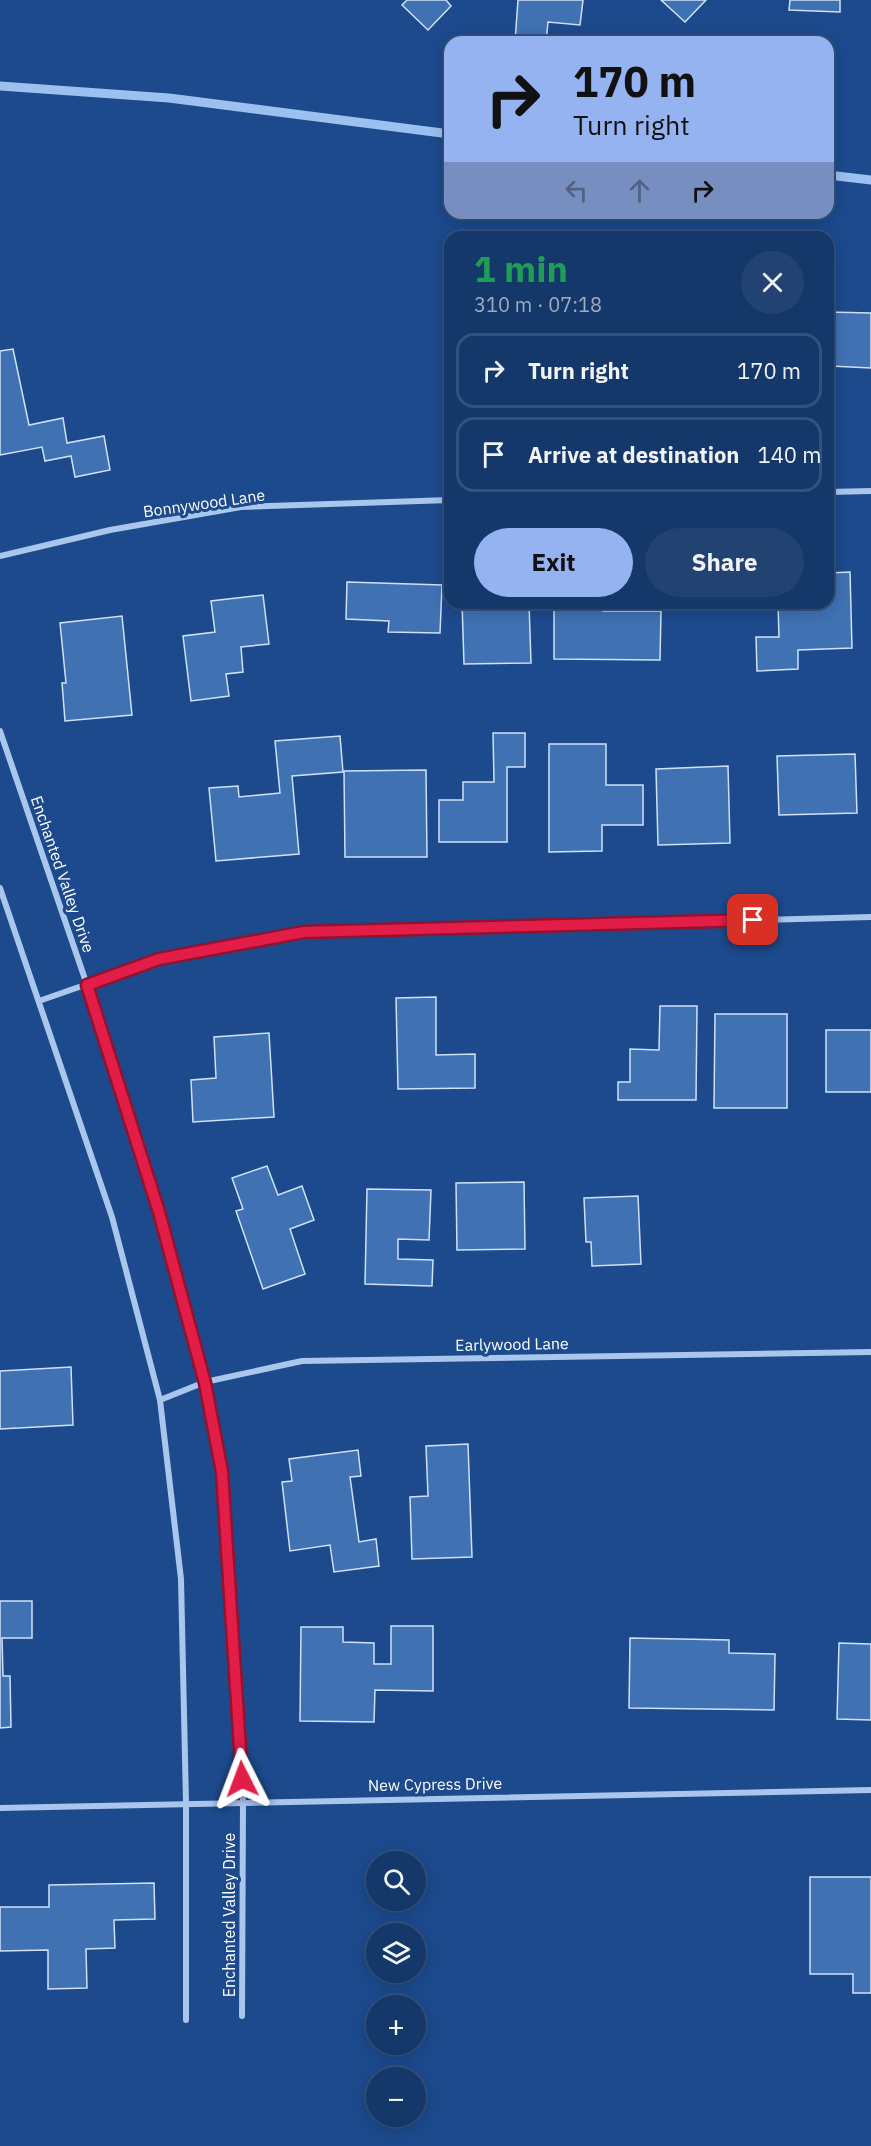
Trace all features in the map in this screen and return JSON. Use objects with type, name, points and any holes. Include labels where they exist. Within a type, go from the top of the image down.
[{"type":"street","points":[[834,492],[871,491]]},
{"type":"street","name":"Bonnywood Lane","points":[[0,556],[110,530],[241,507],[444,500]]},
{"type":"street","name":"Enchanted Valley Drive","points":[[0,731],[87,985],[159,1212],[205,1383],[222,1472],[232,1590],[243,1801],[242,2016]]},
{"type":"street","points":[[0,888],[112,1217],[160,1400],[181,1579],[186,1803],[186,2020]]},
{"type":"street","points":[[39,1001],[159,959],[304,932],[871,917]]},
{"type":"street","name":"Earlywood Lane","points":[[160,1400],[205,1383],[302,1361],[871,1352]]},
{"type":"street","name":"New Cypress Drive","points":[[0,1808],[243,1801],[871,1790]]},
{"type":"building","points":[[407,0],[446,0],[451,6],[428,30],[402,5]]},
{"type":"building","points":[[518,0],[583,0],[580,25],[548,22],[547,36],[515,36]]},
{"type":"building","points":[[661,0],[706,0],[685,22]]},
{"type":"building","points":[[790,0],[840,0],[840,12],[789,10]]},
{"type":"building","points":[[834,312],[871,313],[871,368],[834,366]]},
{"type":"building","points":[[13,349],[29,425],[63,418],[67,443],[104,436],[110,470],[75,477],[71,456],[45,461],[42,447],[0,455],[0,351]]},
{"type":"building","points":[[850,572],[852,648],[798,650],[798,669],[757,671],[756,637],[779,637],[778,609],[834,609],[834,573]]},
{"type":"building","points":[[347,582],[442,585],[440,633],[388,632],[389,621],[346,619]]},
{"type":"building","points":[[263,595],[269,644],[241,647],[243,672],[226,674],[229,696],[191,701],[183,636],[215,632],[211,601]]},
{"type":"building","points":[[462,609],[529,609],[531,663],[464,664]]},
{"type":"building","points":[[554,609],[661,611],[660,660],[554,659]]},
{"type":"building","points":[[122,616],[132,715],[65,721],[62,683],[66,683],[60,623]]},
{"type":"building","points":[[493,733],[525,733],[525,767],[507,767],[507,842],[439,842],[439,800],[463,800],[463,782],[494,782]]},
{"type":"building","points":[[340,736],[343,772],[292,776],[299,854],[216,861],[209,788],[238,786],[239,797],[280,793],[275,741]]},
{"type":"building","points":[[549,744],[606,744],[606,785],[643,785],[643,825],[602,825],[602,851],[549,852]]},
{"type":"building","points":[[855,754],[857,813],[779,815],[777,756]]},
{"type":"building","points":[[728,766],[730,843],[658,845],[656,769]]},
{"type":"building","points":[[426,770],[427,857],[345,857],[344,771]]},
{"type":"building","points":[[436,997],[436,1055],[475,1054],[475,1088],[398,1089],[396,998]]},
{"type":"building","points":[[660,1006],[697,1006],[696,1100],[618,1100],[618,1082],[630,1082],[630,1049],[659,1050]]},
{"type":"building","points":[[715,1014],[787,1014],[787,1108],[714,1108]]},
{"type":"building","points":[[826,1030],[871,1030],[871,1092],[826,1092]]},
{"type":"building","points":[[269,1033],[274,1117],[193,1122],[191,1080],[216,1078],[214,1037]]},
{"type":"building","points":[[267,1166],[278,1195],[302,1186],[314,1220],[290,1229],[305,1274],[263,1289],[236,1211],[243,1209],[232,1178]]},
{"type":"building","points":[[524,1182],[525,1249],[457,1250],[456,1183]]},
{"type":"building","points":[[367,1189],[431,1190],[429,1240],[398,1239],[398,1259],[433,1260],[432,1286],[365,1284]]},
{"type":"building","points":[[638,1196],[641,1264],[592,1266],[591,1242],[586,1242],[584,1198]]},
{"type":"building","points":[[71,1367],[73,1425],[0,1429],[0,1371]]},
{"type":"building","points":[[468,1444],[472,1557],[412,1559],[410,1497],[428,1496],[426,1446]]},
{"type":"building","points":[[358,1450],[361,1476],[350,1477],[359,1542],[376,1539],[379,1566],[334,1572],[330,1545],[290,1551],[282,1482],[292,1481],[289,1459]]},
{"type":"building","points":[[0,1601],[32,1601],[32,1638],[2,1638],[3,1676],[10,1676],[11,1727],[0,1728]]},
{"type":"building","points":[[391,1626],[433,1626],[433,1691],[375,1690],[374,1722],[300,1721],[301,1627],[343,1627],[343,1642],[374,1643],[374,1664],[391,1664]]},
{"type":"building","points":[[630,1638],[729,1640],[729,1653],[775,1654],[774,1710],[629,1708]]},
{"type":"building","points":[[839,1643],[871,1644],[871,1720],[837,1719]]},
{"type":"building","points":[[810,1877],[871,1877],[871,1993],[853,1993],[853,1974],[810,1974]]},
{"type":"building","points":[[154,1883],[155,1919],[114,1920],[115,1948],[86,1949],[87,1988],[48,1989],[48,1950],[0,1951],[0,1907],[49,1907],[49,1885]]},
{"type":"waterway","points":[[0,86],[169,98],[444,133]]},
{"type":"waterway","points":[[834,176],[871,180]]},
{"type":"route","points":[[242,1779],[231,1578],[222,1472],[205,1383],[159,1212],[87,985],[159,959],[304,932],[753,920]]}]
